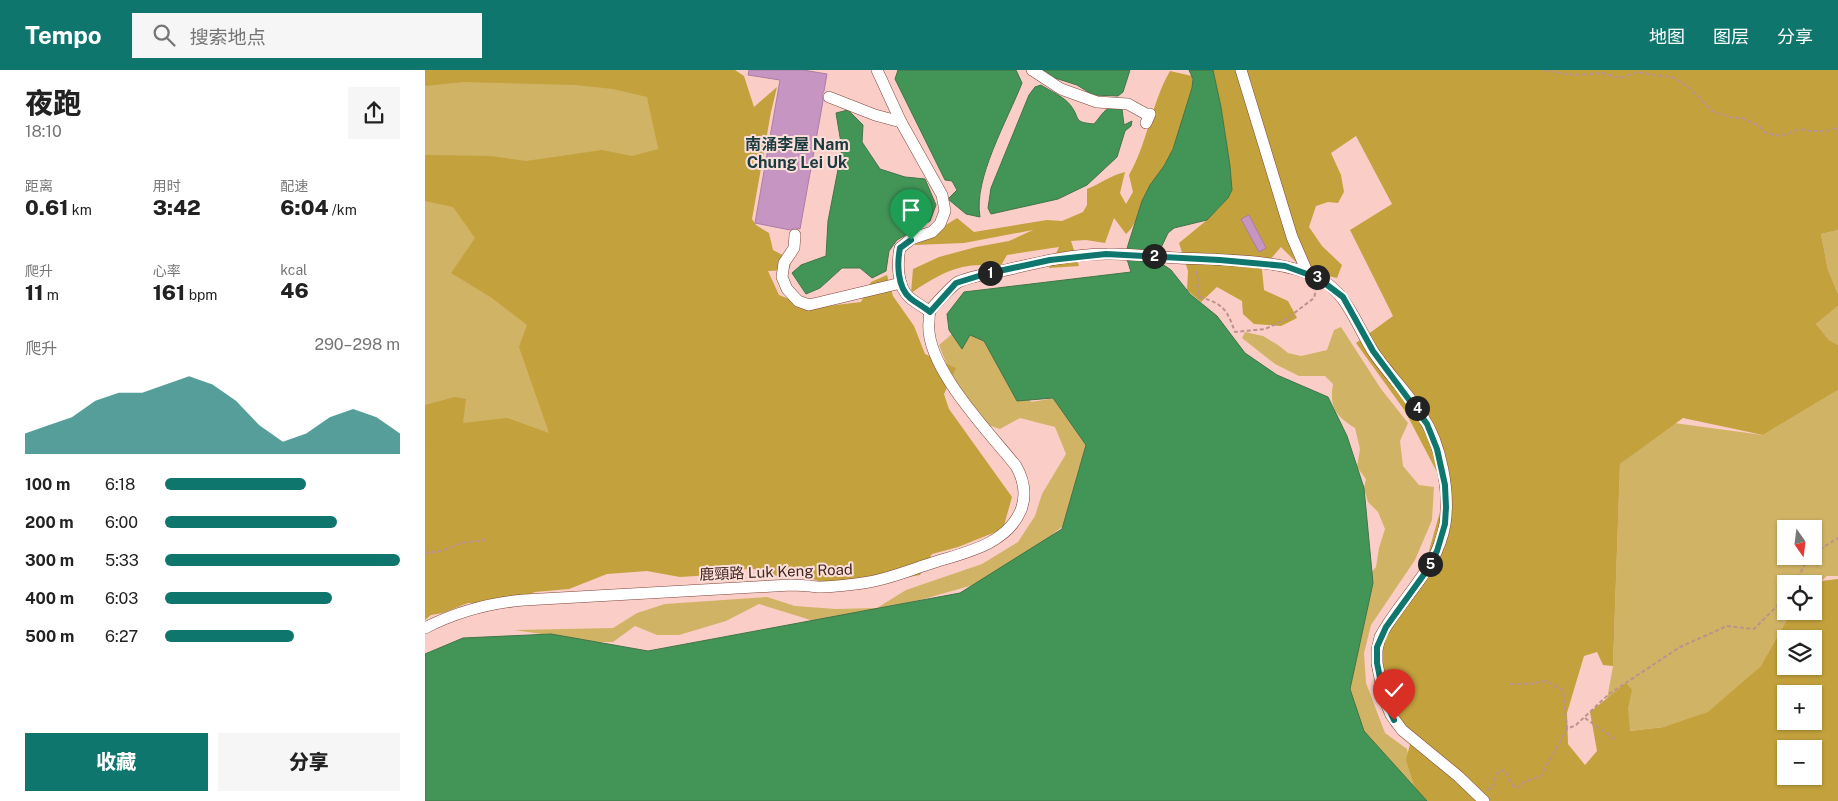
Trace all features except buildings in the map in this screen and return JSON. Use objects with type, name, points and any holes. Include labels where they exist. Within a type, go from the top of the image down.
[{"type":"street","points":[[877,70],[901,122],[942,195],[945,211],[940,224],[932,232],[911,240],[900,248],[898,262],[901,283],[908,297],[930,312],[956,283],[985,274],[1050,260],[1106,254],[1195,258],[1285,266],[1313,276],[1343,297],[1373,351],[1424,419],[1437,449],[1446,493],[1446,516],[1443,534],[1429,566],[1378,642],[1377,659],[1384,698],[1394,720],[1405,733],[1439,760],[1480,797]]},
{"type":"street","points":[[1032,70],[1061,89],[1097,102],[1128,104],[1146,114],[1150,114],[1147,123]]},
{"type":"street","points":[[1241,70],[1292,237],[1313,276]]},
{"type":"street","points":[[829,97],[875,115],[901,122]]},
{"type":"street","points":[[795,235],[794,248],[784,263],[782,278],[787,289],[798,301],[809,305],[901,283]]},
{"type":"street","name":"鹿頸路 Luk Keng Road","points":[[425,628],[457,613],[516,600],[791,585],[827,587],[869,582],[978,547],[997,539],[1007,531],[1019,514],[1024,497],[1023,482],[1016,466],[971,413],[941,365],[931,345],[928,331],[930,312]]},
{"type":"path","points":[[1545,70],[1580,75],[1602,72],[1619,78],[1638,72],[1672,77],[1689,87],[1711,111],[1730,117],[1743,118],[1759,126],[1766,133],[1781,136],[1800,129],[1825,131],[1838,128]]},
{"type":"path","points":[[1195,258],[1195,267],[1199,277],[1197,289],[1200,297],[1213,301],[1227,312],[1235,332],[1265,329],[1285,320],[1314,298],[1313,276]]},
{"type":"path","points":[[1823,548],[1838,538]]},
{"type":"path","points":[[425,553],[441,551],[461,543],[485,540]]},
{"type":"path","points":[[1567,729],[1576,725],[1609,694],[1679,647],[1727,626],[1754,629],[1777,606]]},
{"type":"path","points":[[1480,797],[1491,788],[1494,784],[1495,774],[1501,770],[1507,772],[1511,783],[1516,788],[1520,787],[1524,782],[1541,776],[1567,729],[1563,690],[1546,681],[1529,684],[1510,684]]},
{"type":"path","points":[[1585,717],[1616,740]]},
{"type":"shaded area","points":[[425,70],[637,70],[648,97],[658,149],[560,433],[425,442]]},
{"type":"shaded area","points":[[425,70],[735,70],[744,76],[754,107],[777,87],[752,219],[756,225],[769,233],[773,250],[792,260],[789,270],[768,271],[779,295],[811,308],[861,302],[871,282],[887,275],[893,296],[914,326],[925,354],[956,368],[944,394],[949,409],[1012,497],[1003,529],[958,547],[932,554],[920,575],[839,589],[803,575],[777,576],[750,568],[726,574],[680,577],[647,571],[607,574],[569,589],[535,592],[523,597],[483,603],[468,603],[443,613],[431,615],[425,620],[425,405],[455,397],[466,399],[463,423],[507,418],[549,433],[519,347],[527,325],[492,298],[451,273],[475,238],[453,207],[425,201],[425,155],[491,156],[526,161],[602,150],[632,156],[658,149],[647,97],[613,89],[576,85],[464,82],[425,86]]},
{"type":"shaded area","points":[[898,70],[1016,70],[1022,83],[987,167],[979,202],[980,217],[966,214],[948,199],[957,190],[952,181],[945,180],[895,79]]},
{"type":"shaded area","points":[[1042,70],[1130,70],[1123,92],[1118,96],[1093,95],[1077,85],[1052,77]]},
{"type":"shaded area","points":[[1189,70],[1213,70],[1221,107],[1232,190],[1228,198],[1207,220],[1174,228],[1168,233],[1160,250],[1159,258],[1161,263],[1171,270],[1190,294],[1217,316],[1245,353],[1277,375],[1328,397],[1347,436],[1364,488],[1373,583],[1350,689],[1364,731],[1427,801],[425,801],[425,654],[463,638],[551,634],[648,651],[960,593],[1062,529],[1086,445],[1053,398],[1017,401],[984,341],[970,335],[962,349],[949,330],[947,314],[964,292],[1131,272],[1126,256],[1128,245],[1142,201],[1173,149],[1192,88],[1193,79]]},
{"type":"shaded area","points":[[1213,70],[1838,70],[1838,230],[1821,234],[1828,270],[1838,294],[1838,306],[1816,324],[1829,340],[1838,345],[1838,390],[1763,435],[1683,418],[1620,464],[1613,666],[1603,665],[1597,652],[1584,656],[1567,713],[1568,744],[1585,765],[1597,751],[1590,712],[1626,683],[1632,690],[1628,708],[1630,731],[1664,727],[1708,712],[1760,667],[1777,637],[1777,675],[1822,675],[1822,630],[1781,630],[1787,620],[1822,620],[1822,581],[1838,579],[1838,801],[1425,801],[1415,788],[1406,760],[1410,744],[1391,726],[1371,665],[1378,642],[1425,565],[1443,501],[1439,476],[1405,411],[1356,343],[1393,316],[1350,230],[1392,204],[1356,136],[1331,153],[1341,175],[1344,192],[1338,203],[1328,202],[1316,206],[1309,227],[1322,246],[1342,265],[1337,278],[1305,271],[1281,247],[1262,269],[1264,290],[1288,301],[1297,318],[1281,326],[1254,324],[1243,314],[1242,301],[1217,287],[1201,302],[1187,290],[1188,271],[1179,243],[1207,220],[1228,198],[1232,190],[1230,166]]},
{"type":"shaded area","points":[[1170,71],[1192,76],[1188,108],[1169,156],[1148,189],[1136,220],[1126,234],[1114,218],[1105,243],[1086,240],[1071,241],[1079,266],[1049,268],[1059,247],[1007,255],[1000,267],[975,265],[953,270],[911,293],[913,269],[939,257],[976,247],[1009,241],[1033,230],[964,243],[914,245],[957,218],[974,232],[1047,220],[1062,221],[1083,212],[1087,205],[1087,189],[1125,172],[1120,193],[1126,204],[1133,192],[1129,175],[1141,149],[1158,97]]},
{"type":"shaded area","points":[[1041,85],[1065,100],[1074,110],[1080,121],[1094,124],[1105,110],[1116,108],[1122,109],[1124,125],[1132,121],[1131,126],[1125,131],[1117,157],[1087,185],[1058,199],[991,214],[988,208],[991,188],[1029,95],[1035,87]]},
{"type":"shaded area","points":[[848,110],[863,125],[862,142],[880,169],[905,177],[925,179],[936,205],[930,221],[897,240],[889,251],[886,271],[872,278],[860,268],[842,268],[820,288],[806,294],[792,273],[801,265],[826,256],[828,221],[842,149],[836,113]]},
{"type":"shaded area","points":[[1838,230],[1838,294],[1828,270],[1821,234]]},
{"type":"shaded area","points":[[1838,306],[1838,345],[1829,340],[1816,324]]},
{"type":"shaded area","points":[[1341,327],[1381,389],[1408,423],[1400,441],[1403,466],[1419,485],[1434,487],[1432,520],[1415,560],[1371,625],[1364,653],[1366,683],[1385,733],[1407,749],[1415,788],[1364,731],[1346,684],[1361,584],[1376,567],[1385,529],[1378,512],[1368,502],[1364,488],[1366,479],[1357,467],[1360,449],[1355,428],[1335,410],[1332,399],[1333,384],[1325,376],[1299,376],[1275,364],[1242,338],[1245,332],[1263,336],[1288,353],[1301,356],[1327,350],[1334,330]]},
{"type":"shaded area","points":[[952,334],[962,349],[967,334],[984,340],[1023,388],[1031,402],[1056,398],[1086,445],[1063,526],[998,578],[920,600],[817,622],[759,604],[726,621],[679,635],[657,635],[635,626],[613,642],[597,642],[514,630],[613,628],[637,613],[665,604],[767,597],[795,606],[836,609],[877,608],[906,590],[982,564],[1018,542],[1035,516],[1042,494],[1066,454],[1055,427],[1020,418],[1000,429],[976,421],[952,378],[939,345]]},
{"type":"shaded area","points":[[1838,390],[1838,576],[1827,576],[1822,580],[1822,575],[1777,575],[1777,620],[1787,620],[1781,630],[1777,630],[1777,637],[1760,667],[1719,708],[1672,726],[1629,731],[1605,710],[1613,666],[1620,464],[1674,423],[1763,435]]},
{"type":"district","name":"南涌李屋 Nam Chung Lei Uk","points":[[797,153]]},
{"type":"route","points":[[911,240],[900,248],[898,262],[901,283],[908,297],[930,312],[956,283],[985,274],[1050,260],[1106,254],[1220,260],[1285,266],[1318,278],[1343,297],[1373,351],[1421,413],[1427,424],[1434,438],[1445,485],[1446,516],[1443,534],[1437,551],[1425,573],[1386,627],[1378,642],[1377,663],[1384,698],[1394,720]]}]
